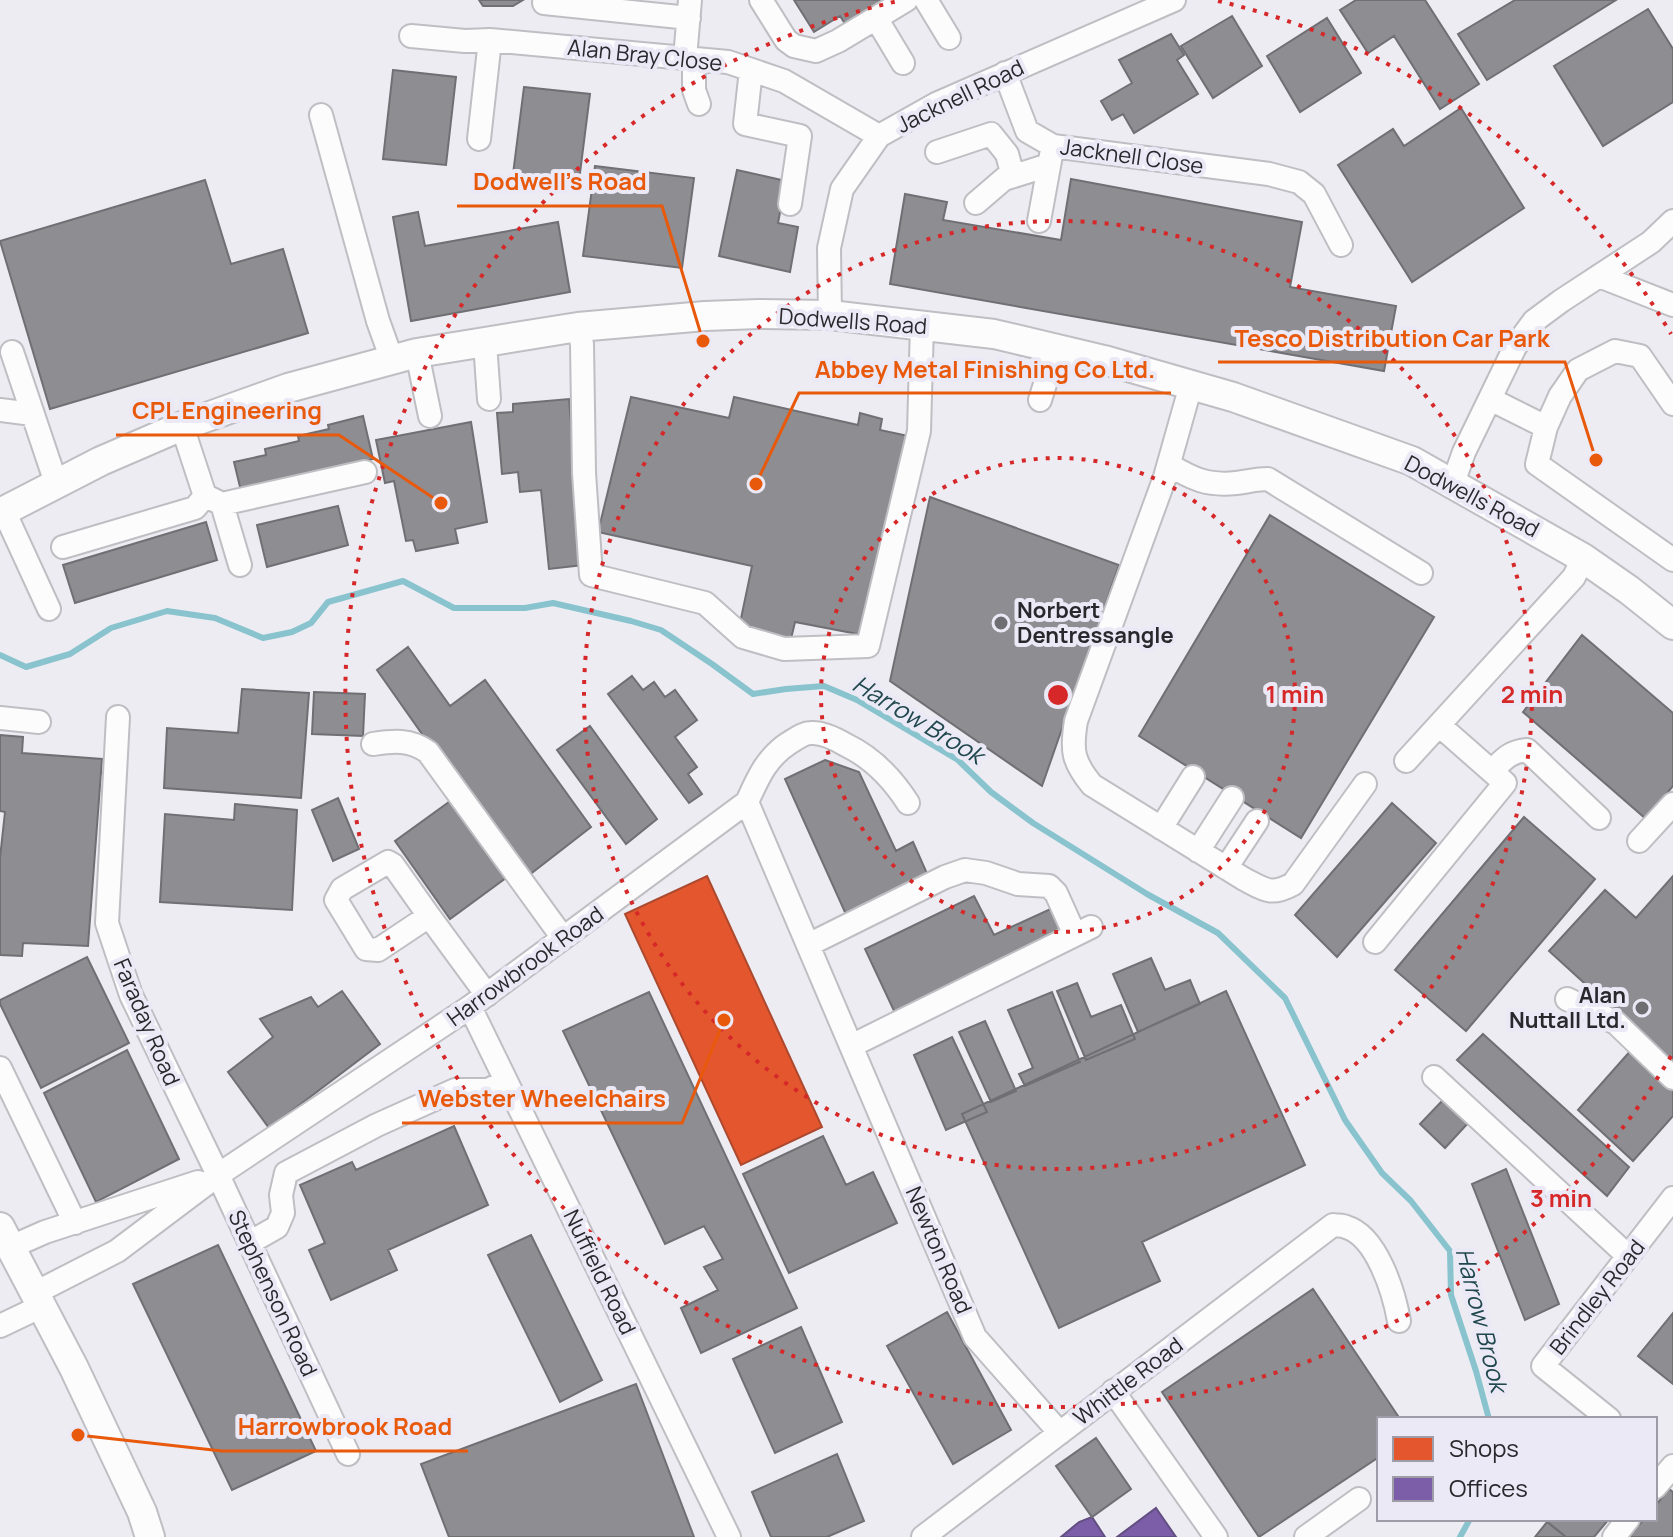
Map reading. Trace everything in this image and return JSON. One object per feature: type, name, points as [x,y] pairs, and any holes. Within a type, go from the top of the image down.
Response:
[{"type":"main road","name":"Dodwells Road","points":[[2,512],[101,461],[182,426],[288,388],[405,357],[578,327],[705,316],[830,315],[994,334],[1104,360],[1233,397],[1412,461],[1583,558],[1673,625]]},
{"type":"main road","points":[[5,1237],[74,1368],[142,1512],[150,1537]]},
{"type":"street","points":[[761,0],[786,40],[794,46],[816,51],[906,0]]},
{"type":"street","points":[[926,0],[949,38]]},
{"type":"street","name":"Jacknell Road","points":[[830,315],[829,248],[842,189],[879,136],[936,104],[1145,7],[1174,0]]},
{"type":"street","points":[[544,3],[690,9],[690,59],[699,104]]},
{"type":"street","points":[[876,18],[903,63]]},
{"type":"street","name":"Alan Bray Close","points":[[411,36],[490,40],[728,62],[784,81],[879,136]]},
{"type":"street","points":[[479,139],[490,40]]},
{"type":"street","points":[[751,70],[745,124],[800,136],[790,204]]},
{"type":"street","name":"Jacknell Close","points":[[1005,73],[1027,131],[1051,156],[1269,174],[1299,182],[1314,194],[1341,245]]},
{"type":"street","points":[[321,115],[378,321],[405,357],[430,416]]},
{"type":"street","points":[[937,152],[991,134],[1007,154],[1013,176]]},
{"type":"street","points":[[976,203],[1004,179],[1051,156]]},
{"type":"street","points":[[1039,221],[1051,156]]},
{"type":"street","points":[[1453,483],[1464,452],[1515,347],[1534,321],[1651,242],[1673,221]]},
{"type":"street","points":[[1599,276],[1673,305]]},
{"type":"street","points":[[578,327],[582,344],[584,473],[591,575],[705,603],[743,637],[784,649],[868,646],[919,431],[922,325]]},
{"type":"street","points":[[482,342],[489,399]]},
{"type":"street","points":[[1040,400],[1056,349]]},
{"type":"street","points":[[1673,404],[1640,356],[1615,351],[1578,370],[1560,396],[1546,427],[1537,464],[1673,560]]},
{"type":"street","points":[[12,352],[56,483]]},
{"type":"street","points":[[1191,385],[1169,465],[1076,721],[1073,751],[1079,769],[1092,785],[1269,892],[1281,891],[1293,884],[1365,784]]},
{"type":"street","points":[[0,395],[24,388]]},
{"type":"street","points":[[1490,399],[1546,427]]},
{"type":"street","points":[[0,410],[32,414]]},
{"type":"street","points":[[182,426],[240,565]]},
{"type":"street","points":[[1169,465],[1196,480],[1220,485],[1268,479],[1421,573]]},
{"type":"street","points":[[63,547],[214,500],[365,472]]},
{"type":"street","points":[[2,512],[49,609]]},
{"type":"street","points":[[1406,761],[1574,577],[1583,558]]},
{"type":"street","name":"Faraday Road","points":[[118,717],[107,923],[131,995],[218,1175]]},
{"type":"street","points":[[0,718],[39,722]]},
{"type":"street","points":[[1375,942],[1505,783],[1439,725]]},
{"type":"street","points":[[747,802],[761,770],[778,750],[813,732],[830,736],[877,764],[895,782],[908,803]]},
{"type":"street","points":[[373,744],[405,741],[428,752],[569,934]]},
{"type":"street","points":[[1492,771],[1515,751],[1527,750],[1599,818]]},
{"type":"street","points":[[1161,828],[1193,777]]},
{"type":"street","points":[[1198,851],[1232,798]]},
{"type":"street","name":"Harrowbrook Road","points":[[0,1326],[117,1251],[218,1175],[478,1001],[747,802]]},
{"type":"street","name":"Newton Road","points":[[747,802],[975,1337],[1060,1433]]},
{"type":"street","points":[[1639,841],[1673,804]]},
{"type":"street","points":[[1226,868],[1257,821]]},
{"type":"street","points":[[808,945],[965,870],[986,873],[1018,884],[1049,886],[1083,931],[851,1046]]},
{"type":"street","points":[[558,909],[569,934]]},
{"type":"street","name":"Nuffield Road","points":[[429,916],[478,1001],[506,1081],[729,1537]]},
{"type":"street","points":[[1567,999],[1616,1023],[1673,1078]]},
{"type":"street","points":[[0,1068],[75,1223]]},
{"type":"street","points":[[1434,1077],[1628,1256]]},
{"type":"street","points":[[249,1243],[277,1227],[283,1213],[281,1195],[286,1173],[377,1125],[455,1090],[488,1090],[506,1081]]},
{"type":"street","name":"Harrowbrook Road","points":[[5,1237],[45,1232],[218,1175]]},
{"type":"street","name":"Stephenson Road","points":[[218,1175],[348,1454]]},
{"type":"street","name":"Brindley Road","points":[[1607,1417],[1543,1366],[1673,1198]]},
{"type":"street","name":"Whittle Road","points":[[923,1537],[1333,1225],[1356,1232],[1369,1245],[1388,1279],[1399,1321]]},
{"type":"street","points":[[1113,1391],[1216,1537]]},
{"type":"street","points":[[1657,1484],[1668,1465]]},
{"type":"street","points":[[1306,1537],[1359,1499]]},
{"type":"street","points":[[1614,1537],[1626,1521]]},
{"type":"building: Shops","points":[[707,876],[822,1127],[741,1165],[625,914]]},
{"type":"building: Offices","points":[[1156,1508],[1176,1537],[1117,1537]]},
{"type":"building: Offices","points":[[1092,1517],[1105,1537],[1061,1537],[1079,1522]]},
{"type":"building: Industry","points":[[479,0],[523,0],[513,6],[483,6]]},
{"type":"building: Industry","points":[[794,0],[897,0],[849,30],[840,16],[814,32]]},
{"type":"building: Industry","points":[[1356,0],[1425,0],[1479,84],[1440,109],[1394,36],[1368,53],[1340,10]]},
{"type":"building: Industry","points":[[1515,0],[1616,0],[1487,80],[1458,34]]},
{"type":"building: Industry","points":[[1648,9],[1673,49],[1673,102],[1603,146],[1554,66]]},
{"type":"building: Industry","points":[[1232,16],[1262,66],[1213,98],[1181,46]]},
{"type":"building: Industry","points":[[1327,18],[1361,73],[1300,112],[1267,56]]},
{"type":"building: Industry","points":[[1171,34],[1184,55],[1177,60],[1198,94],[1134,133],[1123,114],[1112,120],[1101,101],[1132,83],[1119,60]]},
{"type":"building: Industry","points":[[393,70],[456,77],[446,165],[383,159]]},
{"type":"building: Industry","points":[[524,87],[590,94],[579,181],[513,174]]},
{"type":"building: Industry","points":[[1461,108],[1524,208],[1412,282],[1338,165],[1393,129],[1404,146]]},
{"type":"building: Industry","points":[[595,166],[694,178],[682,268],[583,256]]},
{"type":"building: Industry","points":[[737,170],[786,181],[778,223],[798,227],[790,272],[719,256]]},
{"type":"building: Industry","points":[[1071,179],[1302,222],[1290,287],[1396,306],[1384,371],[890,284],[905,194],[947,202],[943,220],[1061,240]]},
{"type":"building: Industry","points":[[205,180],[231,264],[283,249],[308,333],[50,409],[0,241]]},
{"type":"building: Industry","points":[[418,212],[425,246],[558,222],[570,292],[411,321],[393,217]]},
{"type":"building: Industry","points":[[631,397],[729,418],[734,397],[858,425],[860,413],[882,419],[880,430],[913,437],[868,636],[795,622],[791,639],[739,628],[752,566],[598,532]]},
{"type":"building: Industry","points":[[569,399],[583,565],[549,569],[541,490],[520,492],[518,472],[502,474],[497,413],[513,412],[513,404]]},
{"type":"building: Industry","points":[[363,416],[373,459],[241,491],[234,462],[266,455],[265,449],[299,441],[298,436],[329,429],[328,425]]},
{"type":"building: Industry","points":[[471,422],[487,522],[455,529],[458,543],[416,551],[413,540],[406,541],[394,481],[385,483],[376,440]]},
{"type":"building: Industry","name":"Norbert Dentressangle","points":[[930,497],[1119,565],[1042,786],[890,681]]},
{"type":"building: Industry","points":[[338,506],[348,545],[267,567],[257,525]]},
{"type":"building: Industry","points":[[1270,515],[1434,617],[1301,838],[1139,736]]},
{"type":"building: Industry","points":[[206,522],[217,560],[75,603],[63,565]]},
{"type":"building: Industry","points":[[1582,635],[1673,713],[1673,786],[1646,819],[1523,712]]},
{"type":"building: Industry","points":[[408,647],[450,706],[485,680],[591,827],[524,879],[377,670]]},
{"type":"building: Industry","points":[[632,676],[643,690],[654,682],[665,697],[675,690],[697,720],[675,737],[697,767],[688,774],[702,794],[689,803],[608,694]]},
{"type":"building: Industry","points":[[242,689],[309,693],[301,798],[164,788],[167,728],[238,733]]},
{"type":"building: Industry","points":[[314,692],[365,694],[363,736],[312,734]]},
{"type":"building: Industry","points":[[590,726],[657,819],[626,844],[557,750]]},
{"type":"building: Industry","points":[[0,735],[23,737],[22,753],[102,759],[88,946],[23,943],[22,956],[0,955],[0,858],[5,812],[0,811]]},
{"type":"building: Industry","points":[[825,760],[859,772],[896,851],[913,842],[929,878],[848,919],[785,779]]},
{"type":"building: Industry","points":[[456,797],[510,875],[450,919],[395,841]]},
{"type":"building: Industry","points":[[338,798],[359,849],[333,861],[312,810]]},
{"type":"building: Industry","points":[[1392,803],[1436,843],[1337,957],[1295,915]]},
{"type":"building: Industry","points":[[235,804],[297,810],[292,910],[160,902],[165,814],[234,820]]},
{"type":"building: Industry","points":[[1524,817],[1595,879],[1466,1031],[1395,970]]},
{"type":"building: Industry","name":"Alan Nuttall Ltd.","points":[[1673,876],[1673,1064],[1549,951],[1605,890],[1636,918]]},
{"type":"building: Industry","points":[[974,896],[994,935],[1057,906],[1064,922],[1060,936],[895,1013],[865,949]]},
{"type":"building: Industry","points":[[87,957],[129,1043],[41,1088],[0,1000]]},
{"type":"building: Industry","points":[[1151,958],[1165,990],[1190,980],[1200,1004],[1138,1032],[1113,974]]},
{"type":"building: Industry","points":[[1077,983],[1091,1017],[1121,1005],[1135,1039],[1086,1060],[1057,991]]},
{"type":"building: Industry","points":[[342,991],[380,1044],[269,1128],[228,1072],[273,1037],[260,1019],[311,997],[318,1007]]},
{"type":"building: Industry","points":[[1226,991],[1305,1165],[1142,1242],[1160,1281],[1059,1328],[962,1114]]},
{"type":"building: Industry","points":[[649,992],[797,1308],[701,1353],[681,1308],[718,1290],[704,1267],[723,1259],[704,1226],[665,1244],[563,1031]]},
{"type":"building: Industry","points":[[1052,992],[1080,1062],[1025,1086],[1019,1074],[1033,1068],[1008,1010]]},
{"type":"building: Industry","points":[[985,1021],[1016,1091],[991,1102],[959,1032]]},
{"type":"building: Industry","points":[[1483,1034],[1629,1167],[1607,1196],[1457,1060]]},
{"type":"building: Industry","points":[[952,1037],[987,1112],[946,1130],[914,1055]]},
{"type":"building: Industry","points":[[1633,1048],[1673,1086],[1673,1116],[1633,1161],[1578,1110]]},
{"type":"building: Industry","points":[[127,1050],[179,1159],[96,1202],[44,1093]]},
{"type":"building: Industry","points":[[1444,1099],[1469,1122],[1445,1148],[1420,1124]]},
{"type":"building: Industry","points":[[454,1126],[488,1205],[388,1250],[397,1270],[331,1300],[309,1250],[325,1243],[300,1185],[352,1162],[356,1170]]},
{"type":"building: Industry","points":[[823,1136],[846,1185],[873,1172],[897,1223],[789,1273],[743,1174]]},
{"type":"building: Industry","points":[[1506,1169],[1559,1304],[1525,1320],[1472,1184]]},
{"type":"building: Industry","points":[[531,1235],[602,1380],[560,1402],[488,1255]]},
{"type":"building: Industry","points":[[218,1245],[316,1451],[232,1490],[133,1284]]},
{"type":"building: Industry","points":[[1313,1289],[1399,1417],[1377,1417],[1377,1458],[1259,1537],[1162,1392]]},
{"type":"building: Industry","points":[[947,1312],[1011,1430],[953,1464],[887,1346]]},
{"type":"building: Industry","points":[[1673,1313],[1673,1384],[1638,1356]]},
{"type":"building: Industry","points":[[801,1327],[842,1422],[775,1453],[733,1359]]},
{"type":"building: Industry","points":[[636,1384],[694,1537],[449,1537],[421,1464]]},
{"type":"building: Industry","points":[[1096,1438],[1131,1489],[1092,1517],[1056,1466]]},
{"type":"building: Industry","points":[[837,1454],[864,1521],[827,1537],[771,1537],[752,1492]]},
{"type":"building: Industry","points":[[1669,1489],[1673,1492],[1673,1537],[1629,1537],[1642,1521],[1657,1521],[1657,1504]]},
{"type":"building: Industry","points":[[1546,1521],[1607,1521],[1594,1537],[1566,1537]]},
{"type":"building: Industry","points":[[1547,1522],[1566,1537],[1535,1537]]},
{"type":"waterway","name":"Harrow Brook","points":[[0,655],[26,667],[70,654],[111,628],[167,611],[215,618],[263,638],[292,632],[311,623],[328,602],[403,581],[454,608],[525,608],[553,603],[661,630],[753,694],[824,686],[857,700],[958,760],[991,792],[1033,823],[1147,894],[1218,933],[1285,998],[1345,1120],[1382,1173],[1411,1201],[1450,1251],[1451,1295],[1488,1417]]},
{"type":"waterway","name":"Harrow Brook","points":[[1460,1537],[1469,1521]]},
{"type":"place","name":"Dodwell's Road","points":[[703,341]]},
{"type":"place","name":"Tesco Distribution Car Park","points":[[1596,460]]},
{"type":"place","name":"Abbey Metal Finishing Co Ltd.","points":[[756,484]]},
{"type":"place","name":"CPL Engineering","points":[[441,503]]},
{"type":"place","name":"Norbert Dentressangle","points":[[1001,623]]},
{"type":"place","name":"Alan Nuttall Ltd.","points":[[1642,1008]]},
{"type":"place","name":"Webster Wheelchairs","points":[[724,1020]]},
{"type":"place","name":"Harrowbrook Road","points":[[78,1435]]}]
